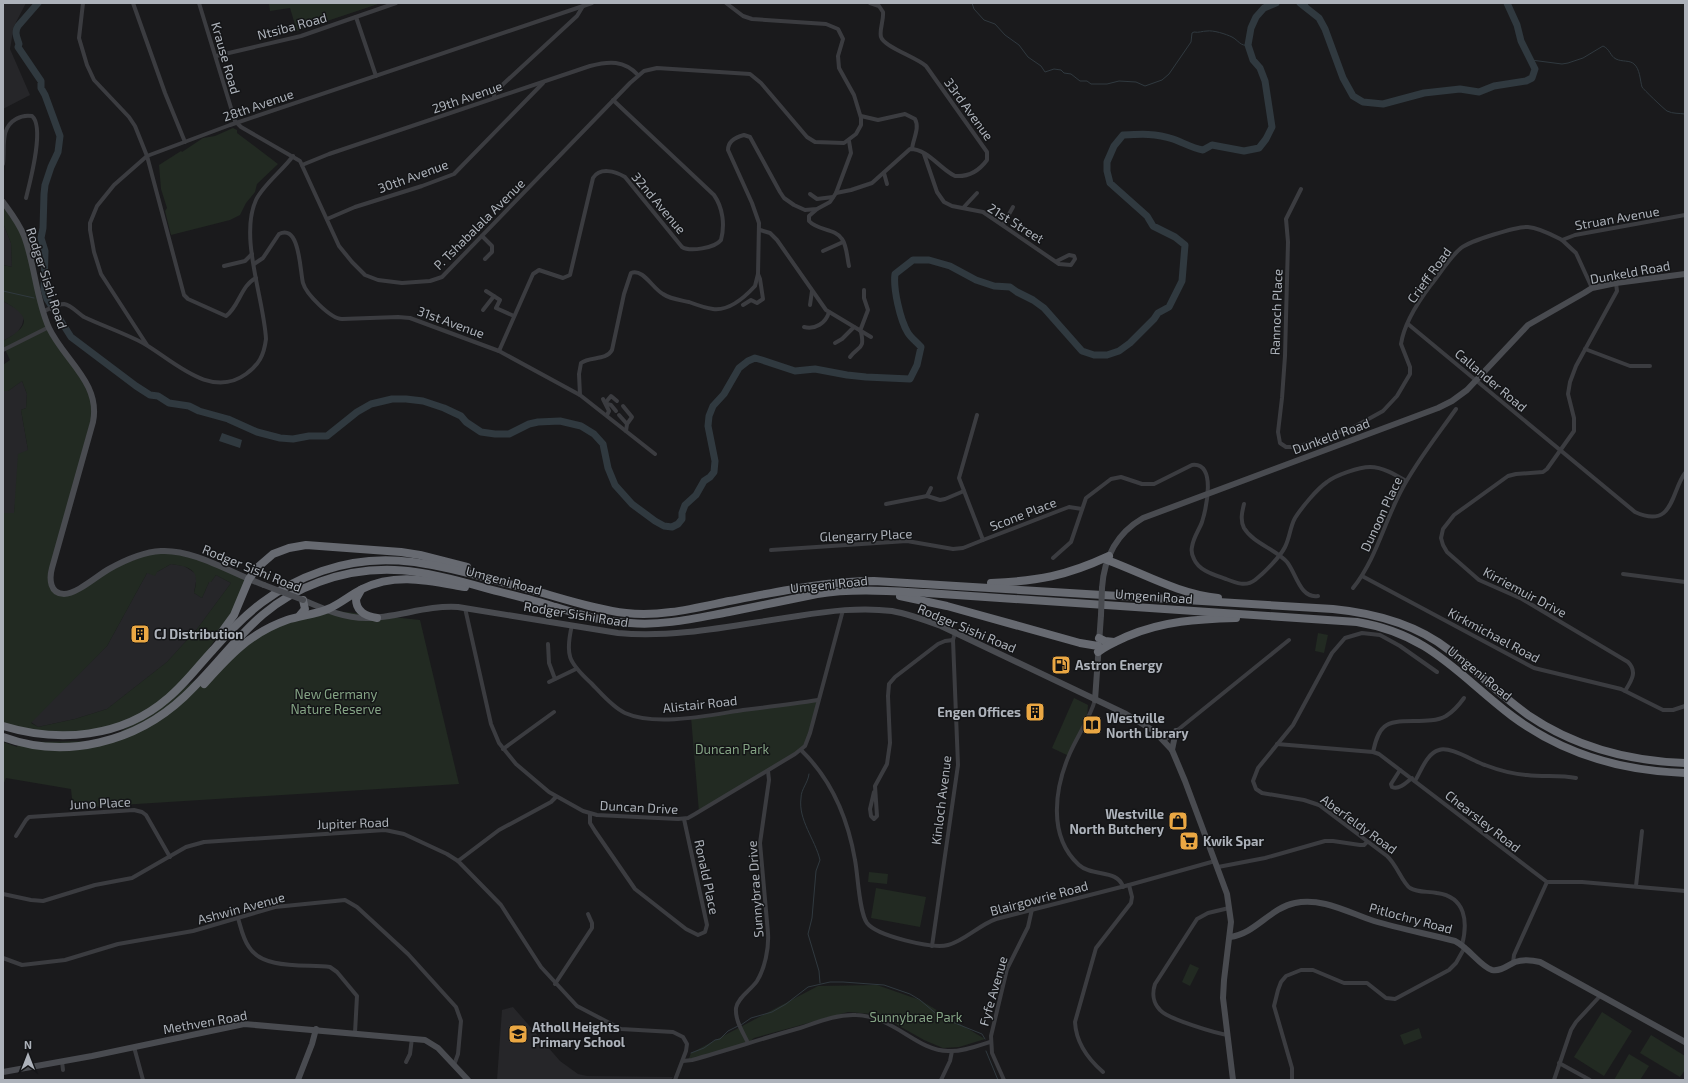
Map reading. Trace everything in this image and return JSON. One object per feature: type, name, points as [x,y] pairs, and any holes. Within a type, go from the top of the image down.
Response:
[{"type":"highway","points":[[166,700],[187,677],[234,615],[249,580],[262,562],[273,554],[289,548],[306,545],[420,555],[468,567],[520,586]]},
{"type":"highway","name":"Umgeni Road","points":[[3,726],[47,736],[72,736],[89,734],[124,724],[152,710],[166,700],[179,688],[237,623],[253,608],[286,586],[330,568],[365,561],[407,560],[437,565],[520,586],[600,609],[642,614],[678,611],[833,582],[874,581],[1348,611],[1377,616],[1402,624],[1423,634],[1448,649],[1497,691],[1528,715],[1575,741],[1621,756],[1652,761],[1685,763]]},
{"type":"highway","points":[[922,583],[1014,582],[1045,579],[1107,560],[1157,581],[1214,597],[1318,609]]},
{"type":"highway","name":"Umgeni Road","points":[[3,737],[32,745],[55,747],[78,746],[107,742],[139,728],[184,698],[260,616],[293,594],[327,579],[349,573],[372,570],[415,571],[435,574],[607,621],[652,624],[677,622],[820,594],[875,591],[1357,622],[1396,632],[1433,651],[1512,716],[1556,742],[1585,755],[1626,767],[1685,773]]},
{"type":"highway","points":[[107,742],[141,731],[165,718],[185,702],[234,651],[249,638],[275,624],[300,615],[327,610],[362,589],[388,580],[420,579],[550,605]]},
{"type":"highway","points":[[362,589],[356,599],[358,607],[366,615],[377,618]]},
{"type":"highway","points":[[875,591],[948,606],[1072,641],[1099,645],[1114,642],[1144,630],[1170,623],[1191,620],[1285,617]]},
{"type":"highway","points":[[300,615],[305,609],[304,600]]},
{"type":"highway","points":[[1099,645],[1105,641],[1114,642]]},
{"type":"street","points":[[84,3],[79,38],[90,75],[132,121],[147,156],[186,298],[226,316],[232,310],[246,286],[256,278]]},
{"type":"street","points":[[133,3],[165,93],[185,142]]},
{"type":"street","name":"Krause Road","points":[[199,3],[232,114],[237,124]]},
{"type":"street","name":"Ntsiba Road","points":[[216,56],[301,36],[396,3]]},
{"type":"street","name":"28th Avenue","points":[[147,345],[101,274],[94,252],[90,230],[90,223],[97,206],[114,185],[147,156],[592,3]]},
{"type":"street","points":[[726,3],[743,16],[752,19],[826,24],[838,29],[843,39],[838,56],[839,68],[854,95],[861,116],[859,130],[849,141],[851,153],[836,193],[826,204],[809,216],[809,221],[818,228],[838,235],[844,242],[849,266]]},
{"type":"street","name":"33rd Avenue","points":[[870,3],[879,6],[883,12],[882,39],[887,44],[918,60],[926,66],[988,155],[988,160],[978,170],[957,176],[953,175],[924,153],[912,149]]},
{"type":"street","points":[[494,98],[494,94],[499,88],[577,16],[583,6]]},
{"type":"street","points":[[356,17],[376,76]]},
{"type":"street","name":"29th Avenue","points":[[302,165],[316,158],[602,63],[626,65],[638,74]]},
{"type":"street","name":"P. Tshabalala Avenue","points":[[293,156],[302,165],[342,251],[362,272],[373,279],[391,282],[422,282],[439,279],[638,74],[648,69],[657,68],[750,74],[761,83],[807,137],[815,142],[824,143],[849,141]]},
{"type":"street","name":"30th Avenue","points":[[326,219],[355,207],[422,186],[454,174],[545,81]]},
{"type":"street","name":"32nd Avenue","points":[[499,351],[535,272],[542,271],[563,278],[570,275],[593,178],[596,174],[611,171],[625,177],[682,247],[687,250],[717,245],[721,240],[722,216],[718,202],[714,195],[613,100]]},
{"type":"street","points":[[836,193],[868,185],[884,173],[908,150],[912,149],[917,127],[914,119],[905,114],[878,120],[861,116]]},
{"type":"street","points":[[3,164],[4,131],[6,125],[18,118],[32,116],[36,123],[36,154],[26,198]]},
{"type":"street","points":[[46,310],[60,305],[68,305],[84,317],[122,332],[147,345],[178,366],[203,379],[229,383],[242,378],[259,364],[265,346],[266,335],[252,254],[251,225],[256,200],[293,156],[237,124]]},
{"type":"street","points":[[580,395],[579,374],[581,364],[586,360],[607,355],[612,350],[624,294],[631,273],[640,273],[653,287],[667,296],[716,310],[729,306],[752,289],[756,284],[758,274],[760,230],[756,213],[728,150],[730,142],[741,136],[747,135],[750,137],[784,198],[805,210],[817,209]]},
{"type":"street","name":"21st Street","points":[[924,153],[941,200],[952,206],[980,211],[1057,261]]},
{"type":"street","points":[[884,173],[886,184]]},
{"type":"street","name":"Rannoch Place","points":[[1278,439],[1285,356],[1288,242],[1286,219],[1301,189]]},
{"type":"street","points":[[963,208],[977,193]]},
{"type":"street","points":[[810,194],[817,198],[833,197]]},
{"type":"street","name":"Rodger Sishi Road","points":[[3,202],[16,220],[24,237],[46,310],[49,327],[86,383],[93,398],[94,412],[52,568],[50,580],[54,589],[61,593],[71,592],[126,560],[140,555],[162,551],[175,552],[198,558],[249,580],[327,610],[348,616],[377,618],[433,607],[465,608],[618,633],[649,635],[708,629],[843,610],[892,611],[922,619],[955,633],[1136,720],[1154,731],[1172,750],[1217,864],[1227,894],[1230,937],[1223,994],[1233,1080]]},
{"type":"street","points":[[1003,225],[1013,207]]},
{"type":"street","name":"Struan Avenue","points":[[1562,240],[1575,235],[1685,215]]},
{"type":"street","name":"Crieff Road","points":[[1278,439],[1280,443],[1286,447],[1298,446],[1354,427],[1383,411],[1397,396],[1410,374],[1410,367],[1401,344],[1408,324],[1424,295],[1456,252],[1466,245],[1524,227],[1534,228],[1562,240]]},
{"type":"street","points":[[760,230],[770,233],[777,240],[829,312],[870,337]]},
{"type":"street","name":"31st Avenue","points":[[254,264],[263,258],[278,236],[282,233],[288,234],[296,242],[305,288],[334,318],[410,318],[499,351],[580,395],[655,454]]},
{"type":"street","points":[[482,236],[492,246],[492,252],[485,259]]},
{"type":"street","name":"Struan Avenue","points":[[1562,240],[1571,247],[1577,255],[1592,288]]},
{"type":"street","points":[[823,251],[844,242]]},
{"type":"street","points":[[224,266],[245,262],[252,254]]},
{"type":"street","points":[[743,305],[751,300],[758,303],[763,299],[758,274]]},
{"type":"street","name":"Dunkeld Road","points":[[1094,700],[1102,588],[1107,560],[1122,535],[1138,522],[1159,512],[1438,408],[1456,398],[1475,381],[1510,342],[1528,325],[1592,288],[1616,283],[1685,274]]},
{"type":"street","name":"Kirriemuir Drive","points":[[1616,283],[1617,290],[1576,366],[1568,389],[1568,397],[1574,418],[1574,431],[1561,451],[1545,471],[1508,476],[1454,515],[1443,529],[1442,542],[1447,552],[1479,580],[1522,599],[1625,660],[1631,666],[1634,674],[1625,691]]},
{"type":"street","points":[[810,305],[812,290]]},
{"type":"street","points":[[850,356],[862,346],[863,343],[860,331],[868,310],[864,298],[864,290]]},
{"type":"street","points":[[486,291],[500,300],[496,308],[514,316]]},
{"type":"street","points":[[483,310],[494,296]]},
{"type":"street","points":[[804,327],[808,328],[822,324],[827,320],[829,312]]},
{"type":"street","name":"Callander Road","points":[[1408,324],[1631,509],[1645,516],[1658,515],[1670,507],[1685,473]]},
{"type":"street","points":[[3,350],[49,327]]},
{"type":"street","points":[[834,343],[842,339],[854,328]]},
{"type":"street","points":[[1585,349],[1630,366],[1650,366]]},
{"type":"street","points":[[605,402],[611,396],[617,401]]},
{"type":"street","points":[[605,402],[609,411],[607,415]]},
{"type":"street","points":[[605,402],[611,405],[616,411]]},
{"type":"street","points":[[623,406],[632,417],[627,424],[626,431]]},
{"type":"street","name":"Dunoon Place","points":[[1353,588],[1362,576],[1406,481],[1456,409]]},
{"type":"street","points":[[619,415],[627,424]]},
{"type":"street","name":"Scone Place","points":[[977,415],[959,476],[983,540],[1069,507],[1082,509]]},
{"type":"street","points":[[1053,558],[1072,542],[1084,501],[1089,495],[1114,478],[1121,477],[1142,484],[1154,484],[1194,464],[1200,466],[1206,473],[1208,482],[1202,520],[1192,547],[1192,556],[1198,566],[1207,571],[1236,583],[1245,584],[1255,580],[1279,556],[1286,546],[1291,526],[1296,517],[1324,484],[1330,480],[1368,467],[1389,472],[1406,481]]},
{"type":"street","points":[[927,496],[931,488]]},
{"type":"street","points":[[886,504],[927,496],[942,500],[964,491]]},
{"type":"street","points":[[1244,504],[1242,520],[1245,529],[1290,565],[1306,593],[1312,597],[1318,596]]},
{"type":"street","name":"Glengarry Place","points":[[771,550],[907,541],[959,549],[983,540]]},
{"type":"street","points":[[1623,574],[1685,582]]},
{"type":"street","name":"Kirkmichael Road","points":[[1362,576],[1534,668],[1625,691],[1663,710],[1673,710],[1685,706]]},
{"type":"street","name":"Duncan Drive","points":[[465,608],[495,736],[503,749],[516,764],[556,797],[576,809],[590,814],[684,819],[699,812],[801,750]]},
{"type":"street","points":[[801,750],[808,739],[843,610]]},
{"type":"street","name":"Alistair Road","points":[[572,625],[568,651],[571,661],[576,669],[617,708],[629,714],[640,717],[681,718],[818,700]]},
{"type":"street","name":"Kinloch Avenue","points":[[932,946],[958,765],[953,640],[955,633]]},
{"type":"street","name":"Aberfeldy Road","points":[[1292,1080],[1292,1068],[1274,1006],[1281,982],[1286,976],[1301,970],[1313,970],[1344,982],[1369,984],[1388,999],[1395,999],[1449,970],[1456,963],[1464,946],[1466,923],[1464,914],[1458,904],[1451,898],[1443,894],[1418,891],[1409,887],[1405,883],[1395,863],[1319,804],[1304,800],[1267,795],[1256,788],[1253,781],[1254,775],[1296,720],[1332,653],[1345,638],[1362,633],[1380,635],[1400,646],[1437,672]]},
{"type":"street","points":[[874,792],[877,815],[874,819],[870,814],[874,792],[876,781],[885,768],[890,752],[891,728],[888,693],[891,681],[938,644],[953,640]]},
{"type":"street","points":[[1164,741],[1289,640]]},
{"type":"street","points":[[548,644],[549,664],[555,679]]},
{"type":"street","points":[[549,682],[576,669]]},
{"type":"street","points":[[1373,752],[1380,732],[1385,726],[1395,722],[1418,722],[1441,718],[1452,712],[1464,698]]},
{"type":"street","points":[[1094,700],[1070,752],[1061,776],[1058,793],[1058,823],[1066,848],[1078,865],[1088,871],[1117,877],[1121,880],[1123,886]]},
{"type":"street","points":[[503,749],[554,712]]},
{"type":"street","points":[[1172,750],[1176,731]]},
{"type":"street","name":"Chearsley Road","points":[[1277,744],[1373,752],[1383,757],[1547,882]]},
{"type":"street","points":[[1400,770],[1391,784],[1392,787],[1400,787],[1414,780],[1430,755],[1441,749],[1450,750],[1483,764],[1510,772],[1527,775],[1576,778]]},
{"type":"street","name":"Blairgowrie Road","points":[[801,750],[819,769],[826,780],[846,825],[853,851],[862,908],[868,924],[879,932],[917,944],[932,946],[950,944],[991,920],[1123,886],[1217,864],[1265,858],[1324,841],[1333,841],[1360,846],[1367,842]]},
{"type":"street","name":"Sunnybrae Drive","points":[[748,1043],[737,1019],[736,1007],[758,979],[768,947],[760,843],[769,780],[768,771]]},
{"type":"street","points":[[458,861],[498,830],[551,802],[556,797]]},
{"type":"street","name":"Juno Place","points":[[16,836],[29,817],[134,810],[142,812],[146,815],[170,857]]},
{"type":"street","name":"Ronald Place","points":[[590,814],[590,823],[594,831],[635,889],[686,930],[698,935],[705,932],[707,925],[684,819]]},
{"type":"street","name":"Jupiter Road","points":[[3,894],[43,901],[95,885],[132,878],[186,847],[204,842],[385,830],[404,834],[447,854],[458,861],[505,910],[535,959],[577,1006],[617,1027],[630,1030],[673,1032],[681,1035],[685,1039],[687,1047],[675,1080]]},
{"type":"street","points":[[1636,886],[1642,831]]},
{"type":"street","points":[[1513,963],[1514,955],[1547,882],[1582,882],[1685,891]]},
{"type":"street","points":[[1103,1072],[1097,1067],[1080,1045],[1075,1028],[1075,1022],[1096,948],[1130,903],[1132,897],[1129,885]]},
{"type":"street","name":"Ashwin Avenue","points":[[3,958],[22,965],[65,960],[118,944],[193,931],[283,905],[340,900],[351,902],[408,954],[456,1007],[461,1021],[458,1054],[454,1065]]},
{"type":"street","name":"Pitlochry Road","points":[[1230,937],[1244,933],[1276,911],[1289,905],[1312,902],[1329,905],[1374,921],[1451,940],[1464,946],[1484,965],[1492,970],[1499,970],[1513,963],[1527,960],[1540,962],[1685,1042]]},
{"type":"street","points":[[1228,1035],[1215,1032],[1162,1012],[1157,1006],[1153,994],[1156,984],[1193,924],[1203,916],[1229,908]]},
{"type":"street","name":"Fyfe Avenue","points":[[1004,1080],[995,1064],[990,1042],[1007,969],[1028,927],[1032,909]]},
{"type":"street","points":[[556,984],[592,928],[592,923],[588,914]]},
{"type":"street","points":[[238,918],[248,946],[261,959],[272,963],[326,967],[335,970],[357,996],[355,1033]]},
{"type":"street","points":[[1554,1080],[1567,1039],[1574,1026],[1601,995]]},
{"type":"street","points":[[683,1061],[692,1060],[831,1019],[855,1015],[882,1020],[931,1047],[945,1051],[952,1051],[990,1042]]},
{"type":"street","name":"Methven Road","points":[[3,1072],[244,1024],[425,1040],[432,1043],[468,1080]]},
{"type":"street","points":[[302,1028],[310,1035],[312,1044]]},
{"type":"street","points":[[298,1080],[316,1030]]},
{"type":"street","points":[[406,1062],[410,1054],[412,1038]]},
{"type":"street","points":[[134,1047],[143,1080]]},
{"type":"street","points":[[941,1080],[950,1061],[952,1051]]},
{"type":"street","points":[[62,1061],[63,1070]]},
{"type":"street","points":[[1559,1063],[1590,1080]]},
{"type":"street","name":"Rodger Sishi Road","points":[[1229,1080],[1231,1067]]},
{"type":"shaded area","points":[[3,3],[26,3],[14,26],[10,49],[30,95],[3,109]]},
{"type":"shaded area","points":[[3,223],[11,243],[12,267],[3,265]]},
{"type":"shaded area","points":[[3,301],[17,309],[23,314],[24,318],[17,333],[3,341]]},
{"type":"shaded area","points":[[22,381],[27,394],[26,408],[21,410],[28,450],[16,496],[14,513],[3,513],[3,391],[8,391]]},
{"type":"shaded area","points":[[222,433],[242,440],[240,448],[219,441]]},
{"type":"shaded area","points":[[171,564],[184,566],[195,573],[197,576],[194,593],[202,598],[209,582],[211,582],[216,575],[231,583],[197,629],[167,662],[107,709],[75,719],[38,727],[31,722],[107,646],[147,573],[157,572]]},
{"type":"shaded area","name":"Atholl Heights Primary School","points":[[513,1007],[560,1061],[578,1074],[587,1076],[673,1077],[671,1080],[497,1080],[502,1010]]},
{"type":"green space","points":[[269,3],[381,3],[297,31],[290,8],[270,11]]},
{"type":"green space","points":[[233,128],[237,130],[237,133],[278,164],[257,184],[255,192],[246,203],[240,215],[230,220],[171,235],[165,211],[167,208],[161,189],[159,165],[203,138],[215,136]]},
{"type":"green space","points":[[3,202],[21,229],[48,327],[80,373],[94,408],[51,569],[54,590],[67,594],[111,568],[157,552],[186,555],[248,579],[225,626],[204,655],[165,700],[124,724],[72,736],[3,725],[3,513],[14,513],[18,454],[28,450],[21,410],[26,408],[27,394],[22,381],[8,391],[3,391],[3,365],[10,360],[3,345],[3,341],[19,330],[24,321],[23,316],[18,311],[3,301],[3,265],[12,267],[11,243],[3,223]],"holes":[[[171,564],[185,567],[193,571],[196,580],[194,593],[202,598],[209,582],[211,582],[216,575],[231,583],[197,629],[167,662],[107,709],[75,719],[38,727],[31,723],[107,646],[147,573],[155,576],[157,572]]]},
{"type":"green space","name":"New Germany Nature Reserve","points":[[327,610],[420,620],[459,784],[73,808],[71,789],[6,778],[3,785],[3,742],[17,747],[19,742],[107,741],[227,658],[261,631]]},
{"type":"green space","points":[[1318,633],[1328,635],[1324,653],[1315,651]]},
{"type":"green space","points":[[1074,698],[1088,705],[1087,718],[1069,756],[1052,748]]},
{"type":"green space","name":"Duncan Park","points":[[818,700],[808,739],[801,750],[699,812],[691,717]]},
{"type":"green space","points":[[869,872],[888,874],[887,884],[868,882]]},
{"type":"green space","points":[[876,888],[926,897],[920,927],[871,918]]},
{"type":"green space","points":[[1190,964],[1199,968],[1190,986],[1182,982]]},
{"type":"green space","name":"Sunnybrae Park","points":[[877,985],[920,1000],[985,1039],[959,1047],[943,1048],[924,1040],[887,1019],[872,1014],[848,1012],[754,1038],[748,1043],[688,1061],[691,1053],[818,986]]},
{"type":"green space","points":[[1602,1012],[1632,1031],[1604,1076],[1574,1057]]},
{"type":"green space","points":[[1419,1028],[1422,1038],[1404,1045],[1400,1035]]},
{"type":"green space","points":[[1651,1035],[1685,1056],[1685,1070],[1680,1077],[1640,1053]]},
{"type":"green space","points":[[1629,1054],[1649,1066],[1640,1080],[1614,1080]]},
{"type":"waterway","points":[[38,3],[18,26],[16,35],[19,44],[18,47],[41,81],[41,88],[60,136],[58,152],[45,185],[43,228],[41,238],[45,251],[44,289],[47,299],[71,337],[150,395],[158,396],[169,403],[189,406],[199,411],[228,419],[257,432],[280,438],[293,439],[309,436],[327,436],[357,412],[371,404],[392,399],[423,401],[444,408],[461,416],[466,422],[481,432],[509,434],[529,424],[538,422],[560,421],[581,426],[594,434],[603,444],[608,468],[615,485],[632,504],[655,521],[664,526],[672,527],[678,524],[682,519],[682,513],[685,505],[696,495],[704,481],[714,472],[715,461],[708,426],[709,416],[713,406],[724,394],[739,368],[748,361],[755,358],[795,371],[815,369],[847,375],[910,379],[917,365],[921,347],[909,335],[902,320],[895,287],[895,274],[913,260],[929,260],[950,266],[976,280],[994,286],[1010,287],[1044,308],[1082,351],[1094,355],[1107,355],[1119,351],[1130,343],[1158,313],[1169,307],[1182,281],[1185,245],[1175,237],[1153,226],[1147,216],[1110,183],[1107,171],[1107,162],[1114,146],[1123,135],[1142,134],[1160,136],[1203,150],[1212,145],[1244,151],[1259,148],[1266,139],[1272,127],[1265,81],[1260,68],[1253,60],[1248,45],[1251,28],[1256,17],[1264,8],[1276,3]]},
{"type":"waterway","points":[[972,3],[974,9],[984,20],[995,24],[1005,35],[1019,45],[1028,57],[1041,66],[1045,72],[1054,69],[1061,70],[1064,73],[1071,74],[1080,81],[1087,81],[1091,84],[1107,84],[1119,81],[1136,82],[1145,86],[1162,80],[1169,74],[1191,42],[1192,33],[1194,32],[1220,32],[1232,37],[1243,45],[1248,45]]},
{"type":"waterway","points":[[1300,3],[1319,18],[1325,29],[1343,78],[1353,96],[1363,102],[1383,104],[1424,93],[1460,89],[1479,92],[1494,86],[1526,81],[1532,78],[1535,69],[1521,41],[1517,25],[1507,3]]},
{"type":"waterway","points":[[1307,3],[1309,9]]},
{"type":"waterway","points":[[1531,60],[1562,64],[1568,63],[1583,58],[1603,46],[1616,59],[1630,62],[1636,66],[1639,72],[1642,87],[1667,111],[1685,114]]},
{"type":"waterway","points":[[3,291],[34,298]]},
{"type":"waterway","points":[[43,297],[47,299]]},
{"type":"waterway","points":[[809,774],[801,795],[801,806],[804,822],[818,852],[820,860],[816,871],[812,918],[808,934],[819,971],[820,983]]},
{"type":"waterway","points":[[741,1025],[751,1018],[772,1012],[786,1004],[808,987],[830,982],[843,982],[884,985],[910,994],[920,1000],[940,1017],[982,1034],[985,1039]]},
{"type":"waterway","points":[[691,1053],[704,1048],[715,1040],[720,1039],[728,1031],[738,1026]]},
{"type":"waterway","points":[[986,1051],[998,1080]]},
{"type":"place","name":"CJ Distribution","points":[[140,634]]},
{"type":"place","name":"Astron Energy","points":[[1061,665]]},
{"type":"place","name":"Engen Offices","points":[[1035,712]]},
{"type":"place","name":"Westville North Library","points":[[1092,725]]},
{"type":"place","name":"Westville North Butchery","points":[[1178,821]]},
{"type":"place","name":"Kwik Spar","points":[[1189,841]]},
{"type":"place","name":"Atholl Heights Primary School","points":[[518,1034]]}]
